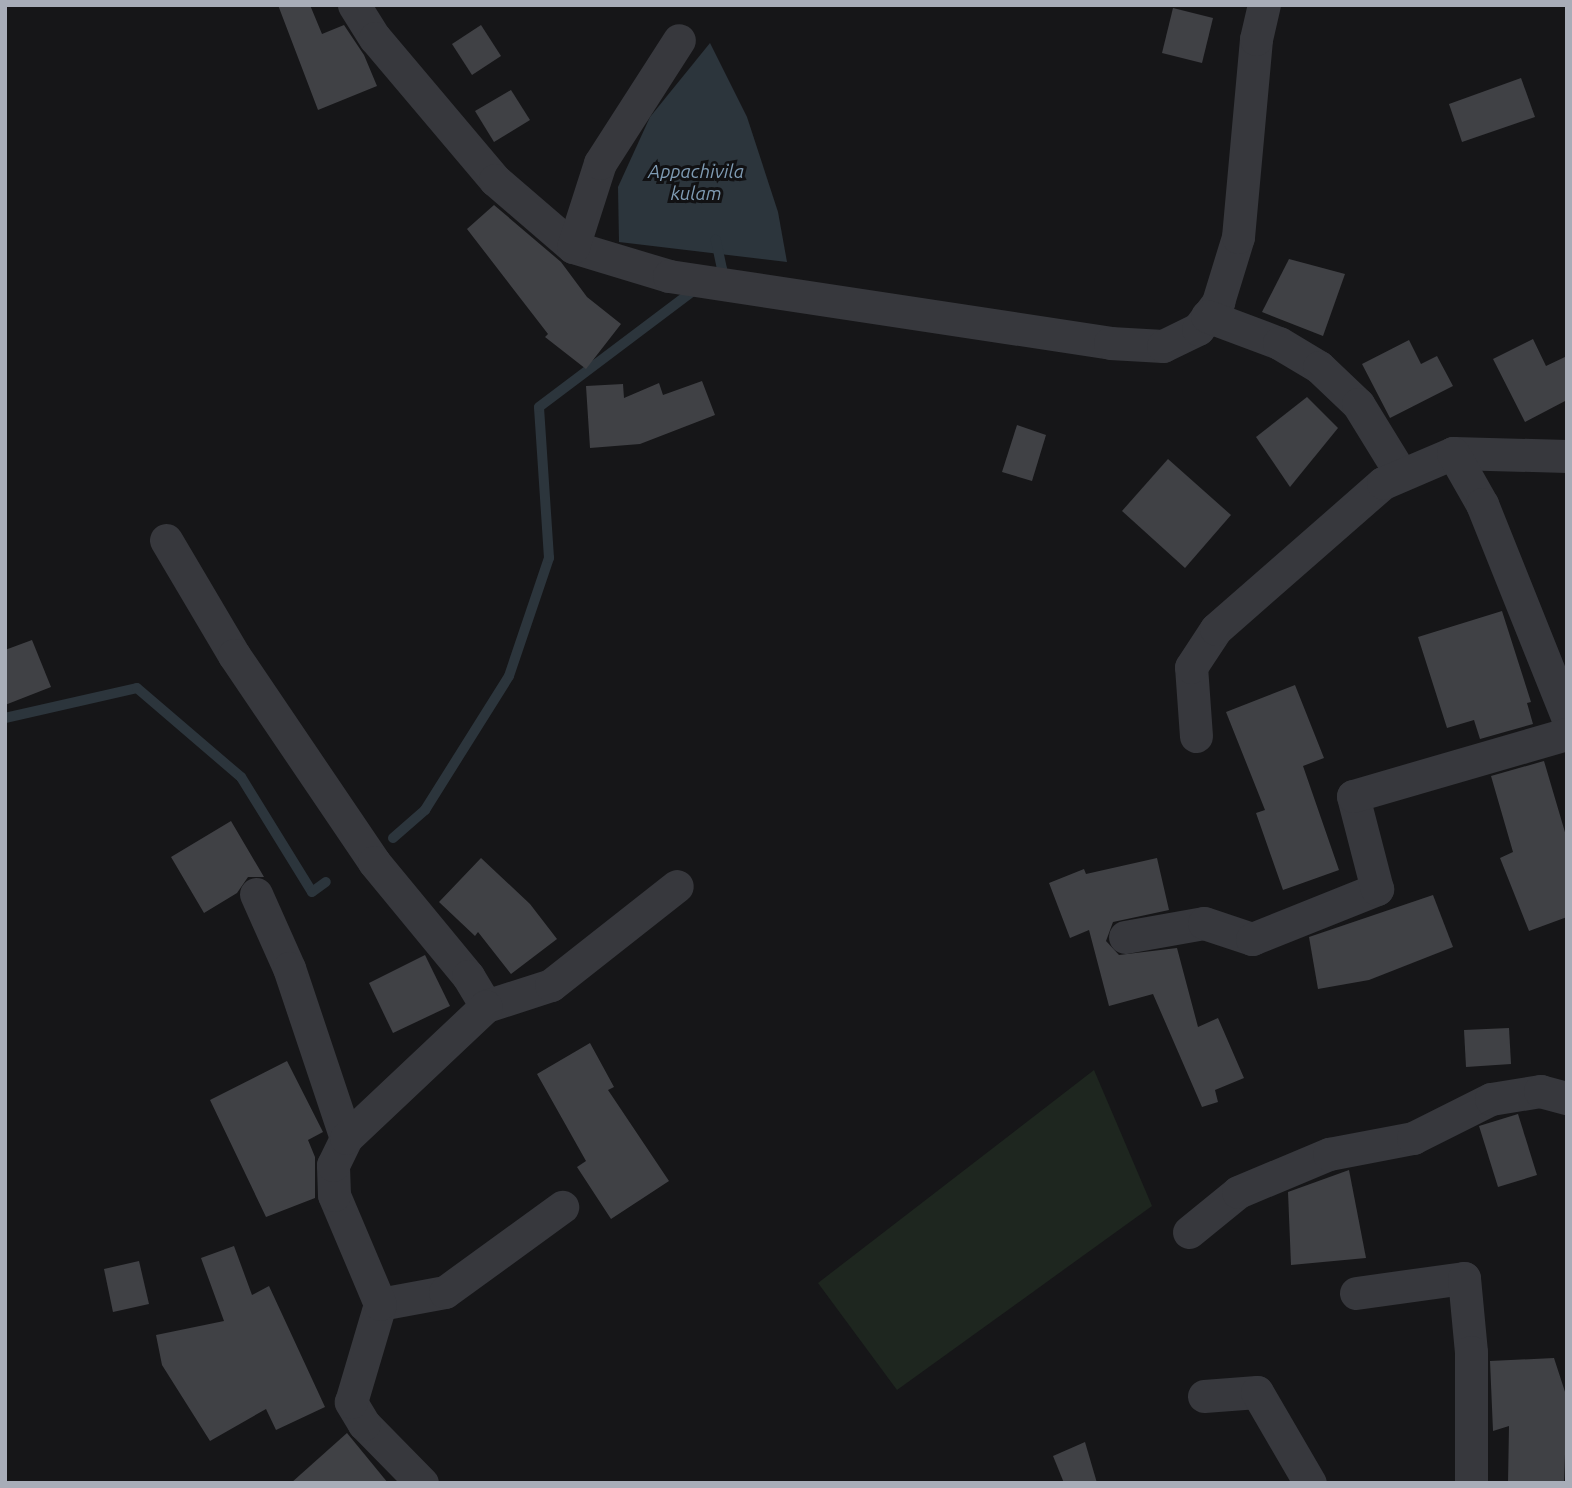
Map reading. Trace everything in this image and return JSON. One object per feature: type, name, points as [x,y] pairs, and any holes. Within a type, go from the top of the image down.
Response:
[{"type":"street","points":[[354,5],[375,38],[495,180],[573,247],[669,276],[1110,343],[1163,346],[1198,329],[1218,302],[1238,237],[1256,39],[1264,5]]},
{"type":"street","points":[[573,247],[600,163],[679,40]]},
{"type":"street","points":[[1207,316],[1279,343],[1319,367],[1358,404],[1401,474]]},
{"type":"street","points":[[1453,453],[1482,504],[1567,717]]},
{"type":"street","points":[[1196,736],[1191,667],[1216,629],[1383,483],[1453,453],[1567,456]]},
{"type":"street","points":[[166,540],[234,655],[374,862],[468,976],[486,1006]]},
{"type":"street","points":[[1125,937],[1204,923],[1252,939],[1377,889],[1353,796],[1567,734]]},
{"type":"street","points":[[422,1483],[364,1424],[351,1402],[380,1304],[334,1195],[333,1165],[346,1138],[486,1006],[551,985],[677,886]]},
{"type":"street","points":[[256,894],[289,968],[346,1138]]},
{"type":"street","points":[[1189,1232],[1238,1192],[1329,1154],[1413,1138],[1491,1099],[1540,1091],[1567,1098]]},
{"type":"street","points":[[380,1304],[445,1292],[562,1207]]},
{"type":"street","points":[[1356,1293],[1464,1278],[1471,1352],[1471,1483]]},
{"type":"street","points":[[1204,1396],[1257,1392],[1310,1483]]},
{"type":"shaded area","points":[[1094,1070],[1152,1206],[897,1390],[818,1283]]},
{"type":"water","name":"Appachivila kulam","points":[[710,43],[747,117],[778,212],[787,262],[619,242],[618,187],[650,117]]},
{"type":"building","points":[[278,5],[310,5],[322,34],[344,25],[364,55],[377,86],[318,110]]},
{"type":"building","points":[[1173,8],[1213,18],[1202,63],[1162,53]]},
{"type":"building","points":[[481,25],[501,56],[472,75],[452,44]]},
{"type":"building","points":[[1521,78],[1535,117],[1462,142],[1449,104]]},
{"type":"building","points":[[511,90],[530,120],[494,142],[475,111]]},
{"type":"building","points":[[494,205],[561,262],[587,297],[621,324],[586,369],[545,337],[548,334],[467,229]]},
{"type":"building","points":[[1289,259],[1345,274],[1323,336],[1262,312]]},
{"type":"building","points":[[1533,339],[1546,366],[1567,356],[1567,400],[1525,422],[1493,359]]},
{"type":"building","points":[[1409,340],[1421,364],[1437,356],[1453,386],[1390,418],[1362,364]]},
{"type":"building","points":[[702,381],[715,415],[640,444],[590,448],[586,386],[623,384],[624,398],[659,383],[663,395]]},
{"type":"building","points":[[1307,397],[1338,428],[1290,487],[1256,437]]},
{"type":"building","points":[[1017,425],[1046,435],[1032,481],[1002,472]]},
{"type":"building","points":[[1168,459],[1231,515],[1185,568],[1122,511]]},
{"type":"building","points":[[1502,611],[1531,702],[1527,703],[1533,724],[1480,739],[1474,720],[1447,728],[1418,637]]},
{"type":"building","points":[[32,640],[51,687],[5,705],[5,650]]},
{"type":"building","points":[[1295,685],[1324,758],[1303,766],[1339,870],[1283,890],[1256,813],[1265,810],[1226,712]]},
{"type":"building","points":[[1544,761],[1567,839],[1567,917],[1529,931],[1500,858],[1513,852],[1491,776]]},
{"type":"building","points":[[231,821],[264,877],[248,877],[237,893],[204,913],[171,857]]},
{"type":"building","points":[[481,858],[530,904],[557,939],[511,974],[478,932],[475,936],[439,902]]},
{"type":"building","points":[[1157,858],[1169,910],[1113,922],[1106,941],[1119,955],[1177,948],[1198,1027],[1218,1018],[1244,1078],[1215,1090],[1218,1102],[1202,1107],[1153,994],[1109,1006],[1089,930],[1070,938],[1049,883],[1084,869],[1086,874]]},
{"type":"building","points":[[1433,895],[1453,947],[1369,980],[1318,989],[1309,937]]},
{"type":"building","points":[[425,955],[450,1006],[393,1033],[369,983]]},
{"type":"building","points":[[1509,1028],[1511,1064],[1466,1067],[1464,1030]]},
{"type":"building","points":[[590,1043],[614,1087],[608,1090],[669,1181],[611,1219],[577,1167],[586,1161],[537,1074]]},
{"type":"building","points":[[287,1061],[323,1132],[308,1140],[315,1157],[315,1198],[266,1217],[210,1100]]},
{"type":"building","points":[[1518,1114],[1537,1175],[1498,1187],[1479,1126]]},
{"type":"building","points":[[1349,1170],[1366,1258],[1291,1265],[1288,1192]]},
{"type":"building","points":[[234,1246],[252,1295],[269,1286],[325,1407],[276,1430],[266,1409],[210,1441],[162,1365],[156,1335],[224,1321],[201,1258]]},
{"type":"building","points":[[139,1261],[149,1304],[113,1312],[104,1269]]},
{"type":"building","points":[[1554,1358],[1567,1398],[1564,1483],[1508,1483],[1509,1426],[1493,1431],[1490,1361]]},
{"type":"building","points":[[347,1433],[388,1483],[291,1483]]},
{"type":"building","points":[[1085,1442],[1097,1483],[1064,1483],[1053,1456]]},
{"type":"waterway","points":[[714,275],[722,269],[716,240]]},
{"type":"waterway","points":[[393,838],[425,810],[509,676],[549,558],[539,407],[698,287]]},
{"type":"waterway","points":[[5,718],[137,688],[241,777],[312,892],[326,882]]}]
